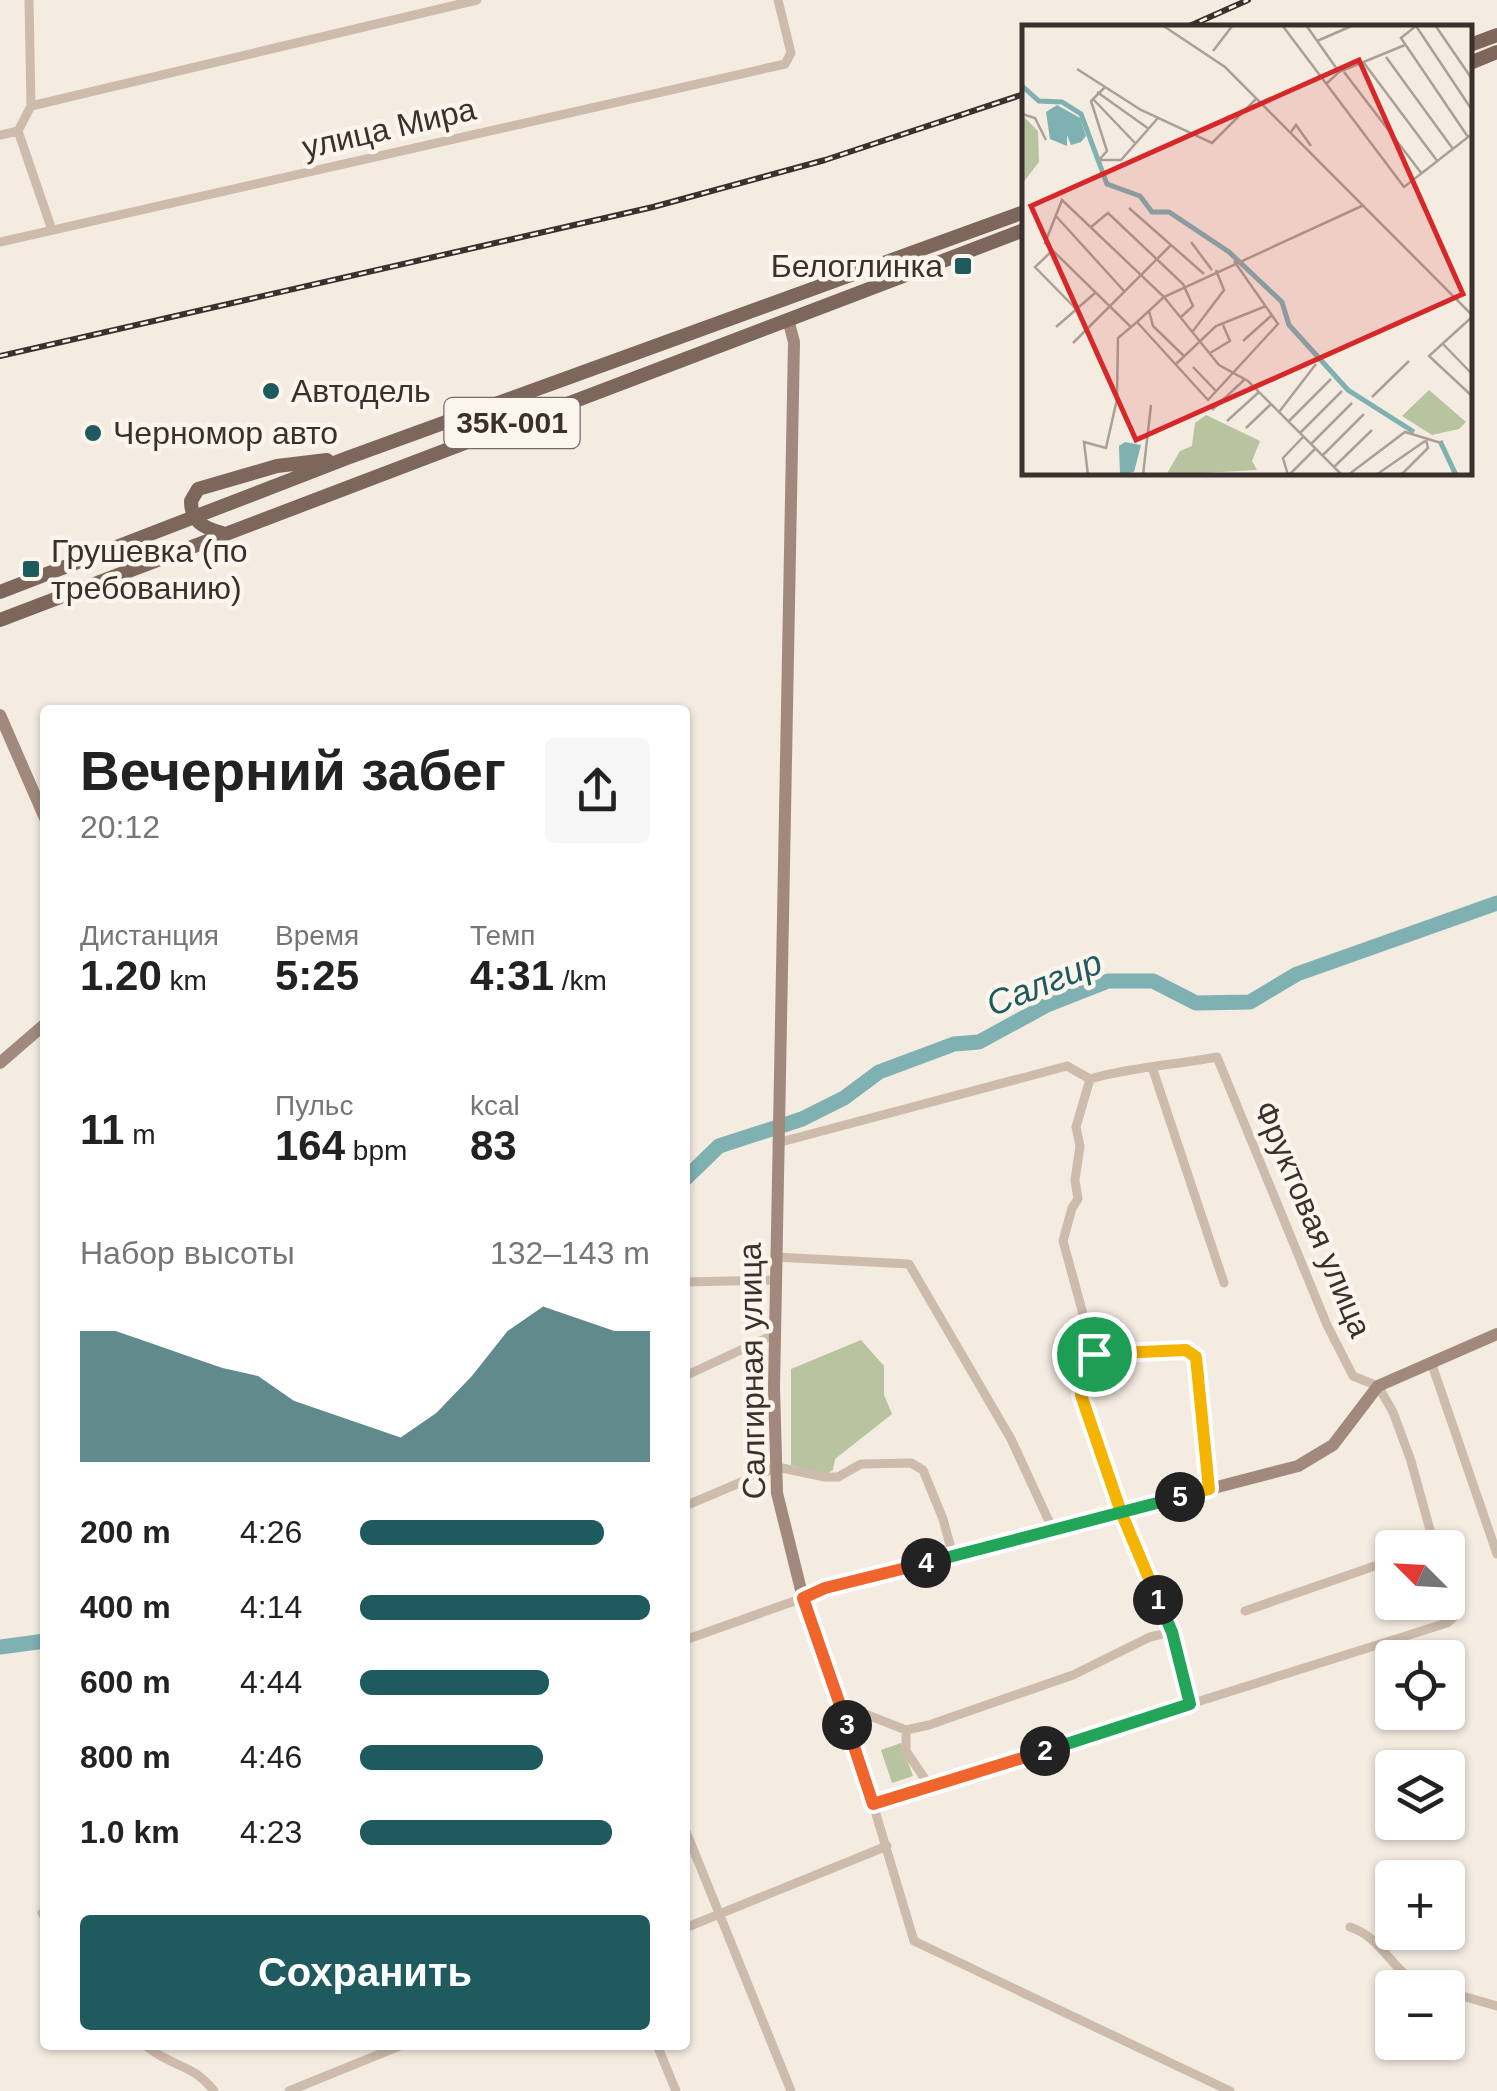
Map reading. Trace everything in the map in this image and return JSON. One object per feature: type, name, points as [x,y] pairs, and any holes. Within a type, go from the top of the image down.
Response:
[{"type":"main road","points":[[1472,44],[1497,34]]},
{"type":"main road","points":[[1472,62],[1497,52]]},
{"type":"main road","name":"35К-001","points":[[192,512],[1022,213]]},
{"type":"main road","name":"35К-001","points":[[0,620],[1022,231]]},
{"type":"main road","name":"Салгирная улица","points":[[788,319],[794,362],[777,1142],[776,1467],[778,1493],[803,1598]]},
{"type":"main road","points":[[222,533],[206,529],[192,512],[195,492],[207,484],[277,466],[347,458]]},
{"type":"main road","points":[[0,592],[170,526],[192,512]]},
{"type":"main road","points":[[0,716],[40,807]]},
{"type":"main road","points":[[0,1063],[40,1028]]},
{"type":"main road","points":[[803,1598],[825,1588],[1277,1474],[1315,1457],[1346,1432],[1378,1386],[1497,1334]]},
{"type":"street","points":[[29,0],[31,106],[18,131],[52,230]]},
{"type":"street","points":[[31,106],[476,0]]},
{"type":"street","name":"улица Мира","points":[[0,242],[789,61],[778,0]]},
{"type":"street","points":[[0,134],[18,131]]},
{"type":"street","name":"Фруктовая улица","points":[[1152,1067],[1217,1057],[1327,1325],[1353,1376],[1378,1386]]},
{"type":"street","points":[[777,1142],[1067,1066],[1090,1079],[1152,1067],[1224,1284]]},
{"type":"street","points":[[1090,1079],[1076,1127],[1080,1146],[1075,1180],[1078,1199],[1063,1241],[1094,1354],[1081,1395],[1121,1512],[1172,1632],[1190,1704]]},
{"type":"street","points":[[776,1256],[909,1264],[1010,1439],[1053,1530]]},
{"type":"street","points":[[690,1282],[776,1280]]},
{"type":"street","points":[[690,1374],[775,1334]]},
{"type":"street","points":[[1094,1354],[1192,1352],[1196,1357],[1209,1489]]},
{"type":"street","points":[[1432,1362],[1497,1554]]},
{"type":"street","points":[[1378,1386],[1393,1412],[1411,1461],[1429,1530]]},
{"type":"street","points":[[690,1504],[776,1467],[825,1478],[860,1464],[919,1466],[943,1519],[953,1556]]},
{"type":"street","points":[[1245,1611],[1375,1566]]},
{"type":"street","points":[[690,1638],[803,1598]]},
{"type":"street","name":"Салгирная улица","points":[[803,1598],[873,1804],[914,1941],[1230,2091]]},
{"type":"street","points":[[873,1804],[1450,1620]]},
{"type":"street","points":[[842,1712],[864,1714],[906,1730],[929,1726],[1073,1675],[1150,1637],[1172,1632]]},
{"type":"street","points":[[906,1730],[906,1751],[931,1788]]},
{"type":"street","points":[[690,1841],[791,2091]]},
{"type":"street","points":[[690,1926],[886,1846]]},
{"type":"street","points":[[1350,1927],[1362,1931],[1401,1970]]},
{"type":"street","points":[[1465,1997],[1497,2006]]},
{"type":"street","points":[[151,2050],[163,2060],[201,2075],[214,2091]]},
{"type":"street","points":[[290,2091],[390,2050]]},
{"type":"street","points":[[659,2050],[676,2091]]},
{"type":"green space","points":[[861,1340],[884,1366],[884,1395],[892,1414],[835,1459],[833,1470],[825,1475],[791,1465],[791,1369]]},
{"type":"green space","points":[[901,1743],[913,1776],[892,1783],[881,1750]]},
{"type":"waterway","name":"Салгир","points":[[690,1174],[719,1146],[802,1119],[844,1098],[879,1072],[954,1044],[979,1042],[1047,1005],[1108,981],[1153,981],[1196,1003],[1250,1002],[1297,974],[1497,903]]},
{"type":"waterway","name":"Салгир","points":[[0,1647],[40,1642]]},
{"type":"railway","points":[[1192,25],[1248,0]]},
{"type":"railway","points":[[0,356],[653,207],[825,160],[1022,95]]},
{"type":"place","name":"Белоглинка","points":[[963,266]]},
{"type":"place","name":"Автодель","points":[[271,391]]},
{"type":"place","name":"Черномор авто","points":[[93,433]]},
{"type":"place","name":"Грушевка (по требованию)","points":[[31,569]]},
{"type":"route","points":[[1094,1354],[1081,1395],[1121,1512],[1172,1632],[1190,1704],[873,1804],[803,1598],[825,1588],[953,1556],[1121,1512],[1209,1489],[1196,1357],[1192,1352],[1094,1354]]}]
